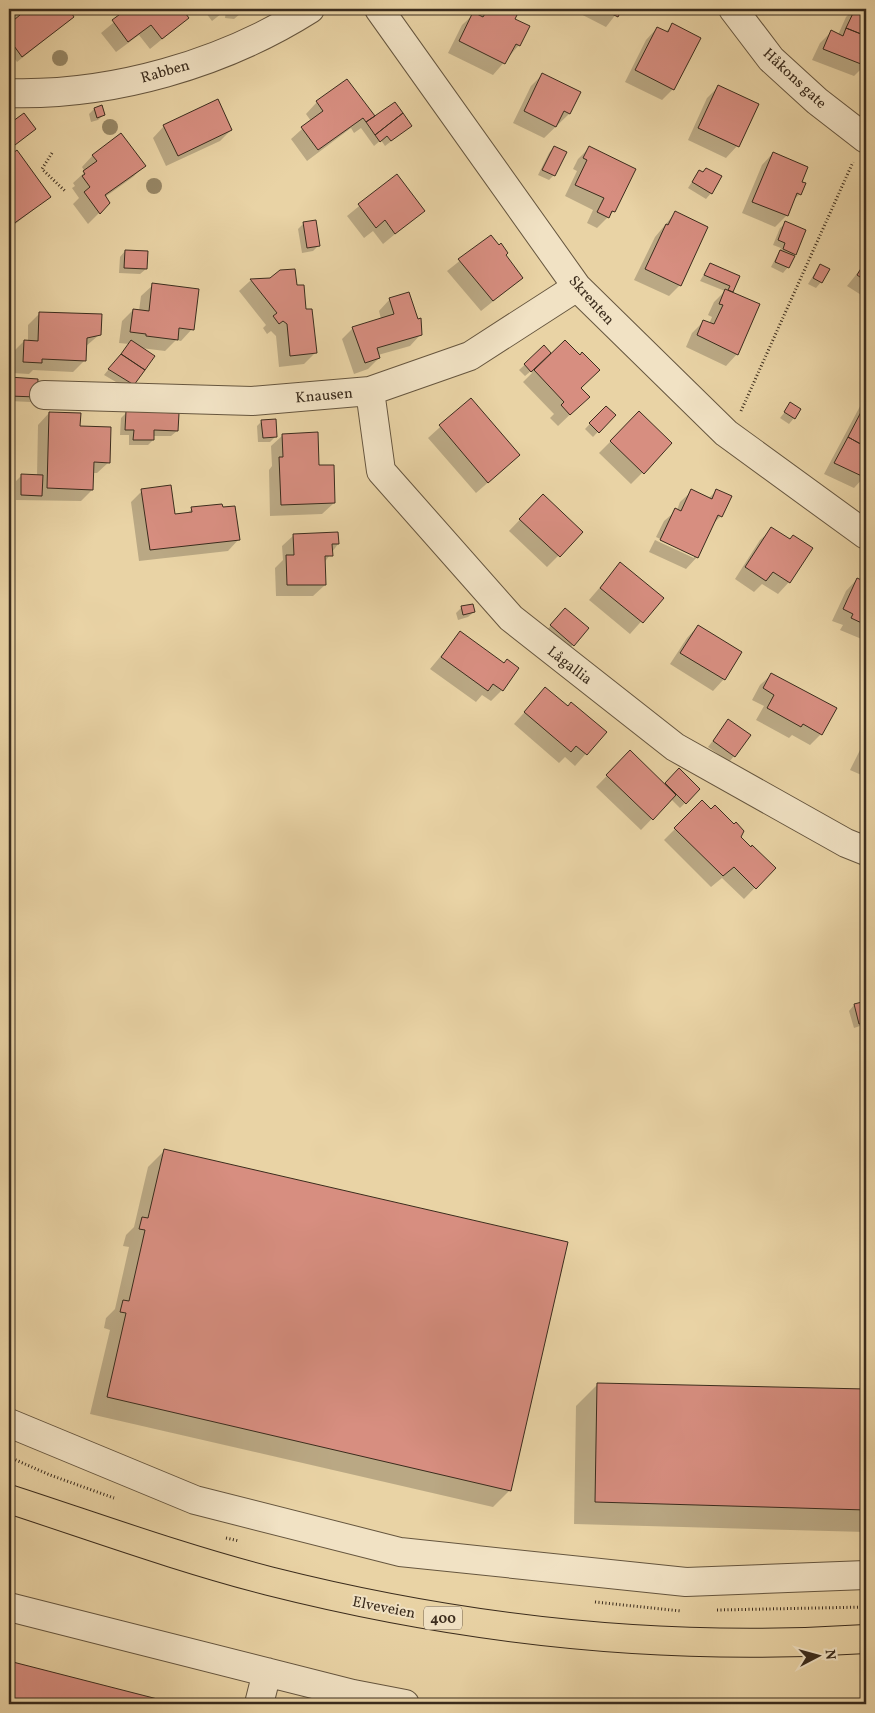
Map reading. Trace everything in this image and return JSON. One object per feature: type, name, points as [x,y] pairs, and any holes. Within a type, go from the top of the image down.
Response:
[{"type":"highway","name":"Elveveien","points":[[9,1494],[21,1503],[178,1555],[267,1580],[357,1602],[456,1621],[628,1638],[736,1642],[866,1639]]},
{"type":"street","name":"Rabben","points":[[9,93],[46,92],[104,85],[180,68],[226,52],[261,36],[310,9]]},
{"type":"street","name":"Skrenten","points":[[378,9],[577,287],[726,433],[866,535]]},
{"type":"street","name":"Håkons gate","points":[[733,9],[770,59],[817,101],[861,148]]},
{"type":"street","name":"Knausen","points":[[44,395],[252,401],[370,392],[470,356],[577,287]]},
{"type":"street","name":"Lågallia","points":[[370,392],[381,470],[511,618],[675,746],[846,843],[866,851]]},
{"type":"street","points":[[9,1423],[195,1500],[400,1552],[686,1582],[866,1575]]},
{"type":"street","points":[[9,1607],[267,1672],[354,1699],[404,1704]]},
{"type":"street","points":[[258,1704],[267,1672]]},
{"type":"path","points":[[738,419],[861,148]]},
{"type":"path","points":[[52,154],[42,169],[65,191]]},
{"type":"building","points":[[15,9],[69,9],[74,17],[22,57],[9,39],[9,24],[20,15]]},
{"type":"building","points":[[127,9],[182,9],[189,18],[162,39],[151,25],[128,42],[112,20]]},
{"type":"building","points":[[488,9],[520,9],[515,19],[530,26],[520,46],[516,44],[505,64],[459,41],[473,12],[483,17]]},
{"type":"building","points":[[602,9],[622,9],[618,17]]},
{"type":"building","points":[[855,9],[866,9],[866,36],[846,28]]},
{"type":"building","points":[[672,23],[701,38],[674,90],[635,70],[657,27],[668,32]]},
{"type":"building","points":[[846,28],[866,36],[866,66],[823,49],[831,30],[843,36]]},
{"type":"building","points":[[542,73],[581,92],[570,114],[564,111],[556,127],[524,111]]},
{"type":"building","points":[[347,79],[375,116],[366,122],[363,118],[318,150],[301,127],[323,111],[316,101]]},
{"type":"building","points":[[718,85],[759,104],[739,147],[698,128]]},
{"type":"building","points":[[218,99],[232,130],[178,156],[163,125]]},
{"type":"building","points":[[395,102],[403,113],[375,135],[366,122]]},
{"type":"building","points":[[102,105],[105,115],[97,118],[94,108]]},
{"type":"building","points":[[24,113],[36,129],[15,145],[9,137],[9,124]]},
{"type":"building","points":[[403,113],[412,126],[391,141],[387,136],[380,142],[375,135]]},
{"type":"building","points":[[121,133],[146,166],[105,195],[110,203],[100,214],[84,192],[90,187],[82,176],[85,174],[83,171],[97,161],[92,155]]},
{"type":"building","points":[[554,146],[567,152],[555,176],[542,170]]},
{"type":"building","points":[[589,146],[636,169],[615,212],[612,211],[609,218],[597,212],[604,198],[575,185],[587,160],[583,158]]},
{"type":"building","points":[[17,150],[51,197],[9,227],[9,156]]},
{"type":"building","points":[[773,152],[808,167],[802,182],[806,183],[801,195],[797,193],[788,216],[752,202]]},
{"type":"building","points":[[706,168],[722,176],[712,194],[692,182],[699,170],[703,172]]},
{"type":"building","points":[[397,174],[425,211],[395,234],[385,220],[376,228],[358,204]]},
{"type":"building","points":[[675,211],[708,227],[681,286],[645,269],[666,224],[668,225]]},
{"type":"building","points":[[316,220],[320,246],[307,248],[303,222]]},
{"type":"building","points":[[785,221],[806,230],[796,255],[783,249],[785,243],[778,240]]},
{"type":"building","points":[[491,235],[499,245],[501,243],[508,253],[506,255],[523,278],[493,301],[458,259]]},
{"type":"building","points":[[125,250],[148,251],[147,269],[124,268]]},
{"type":"building","points":[[780,250],[795,256],[789,268],[775,262]]},
{"type":"building","points":[[710,263],[740,276],[733,292],[728,290],[730,286],[704,275]]},
{"type":"building","points":[[820,264],[830,269],[822,283],[813,278]]},
{"type":"building","points":[[863,265],[866,266],[866,281],[857,275]]},
{"type":"building","points":[[295,269],[297,285],[304,285],[306,309],[312,309],[317,353],[290,356],[287,324],[283,321],[279,324],[273,316],[277,313],[250,279],[270,278],[280,270]]},
{"type":"building","points":[[152,283],[199,289],[194,330],[179,328],[178,340],[130,332],[133,309],[149,311]]},
{"type":"building","points":[[725,289],[760,304],[738,355],[697,335],[703,320],[714,324],[723,305],[719,304]]},
{"type":"building","points":[[409,292],[418,319],[421,318],[422,335],[377,348],[380,358],[365,363],[352,327],[394,314],[389,298]]},
{"type":"building","points":[[39,312],[102,314],[101,335],[87,338],[86,361],[42,359],[42,363],[23,362],[24,340],[38,341]]},
{"type":"building","points":[[131,340],[155,356],[145,370],[121,354]]},
{"type":"building","points":[[565,340],[580,355],[582,352],[600,370],[581,388],[590,397],[570,415],[561,405],[564,402],[534,370]]},
{"type":"building","points":[[544,345],[551,353],[531,372],[524,364]]},
{"type":"building","points":[[121,354],[145,370],[134,385],[108,369]]},
{"type":"building","points":[[9,377],[38,379],[37,397],[9,396]]},
{"type":"building","points":[[471,398],[520,455],[488,483],[439,425]]},
{"type":"building","points":[[790,402],[801,409],[795,419],[784,412]]},
{"type":"building","points":[[606,406],[616,415],[599,433],[589,423]]},
{"type":"building","points":[[126,411],[179,413],[178,431],[154,430],[154,440],[133,440],[134,430],[125,430]]},
{"type":"building","points":[[639,411],[672,443],[644,474],[610,441]]},
{"type":"building","points":[[49,412],[81,413],[80,426],[111,427],[110,463],[94,462],[93,490],[47,488]]},
{"type":"building","points":[[861,412],[866,414],[866,447],[848,437]]},
{"type":"building","points":[[276,419],[277,437],[263,438],[261,420]]},
{"type":"building","points":[[318,432],[319,465],[334,465],[335,503],[281,505],[279,457],[283,457],[282,434]]},
{"type":"building","points":[[848,437],[866,447],[866,478],[834,463]]},
{"type":"building","points":[[21,474],[43,475],[42,496],[21,495]]},
{"type":"building","points":[[171,485],[175,514],[192,512],[191,507],[222,504],[223,507],[235,506],[240,540],[150,550],[141,489]]},
{"type":"building","points":[[691,489],[712,499],[716,489],[732,496],[722,517],[718,515],[698,558],[660,540],[675,508],[681,511]]},
{"type":"building","points":[[543,494],[583,532],[560,557],[519,519]]},
{"type":"building","points":[[771,527],[790,539],[793,535],[813,548],[790,583],[773,572],[766,581],[745,567]]},
{"type":"building","points":[[338,532],[339,544],[332,544],[333,556],[325,556],[326,585],[287,585],[286,555],[294,555],[293,534]]},
{"type":"building","points":[[620,562],[664,598],[643,623],[600,588]]},
{"type":"building","points":[[857,578],[866,582],[866,625],[851,618],[853,614],[843,609]]},
{"type":"building","points":[[473,604],[475,612],[463,615],[461,606]]},
{"type":"building","points":[[565,608],[589,628],[574,646],[550,625]]},
{"type":"building","points":[[698,625],[742,652],[725,680],[680,653]]},
{"type":"building","points":[[460,631],[504,663],[507,659],[519,668],[503,691],[493,684],[488,691],[441,657]]},
{"type":"building","points":[[771,673],[837,708],[822,735],[803,724],[801,727],[767,708],[774,695],[763,688]]},
{"type":"building","points":[[545,687],[568,706],[571,702],[607,732],[587,755],[576,746],[571,752],[524,712]]},
{"type":"building","points":[[728,719],[751,735],[735,757],[713,741]]},
{"type":"building","points":[[630,750],[676,795],[653,820],[606,775]]},
{"type":"building","points":[[679,768],[700,789],[686,804],[665,783]]},
{"type":"building","points":[[702,800],[711,809],[715,805],[734,824],[736,822],[744,831],[741,837],[776,868],[756,889],[734,867],[723,876],[674,828]]},
{"type":"building","points":[[866,1001],[866,1022],[859,1024],[854,1004]]},
{"type":"building","points":[[164,1149],[568,1242],[511,1491],[107,1397],[126,1313],[120,1312],[123,1300],[129,1301],[145,1230],[139,1229],[142,1217],[148,1218]]},
{"type":"building","points":[[597,1383],[866,1389],[866,1510],[595,1502]]},
{"type":"building","points":[[9,1661],[177,1704],[9,1704]]}]
